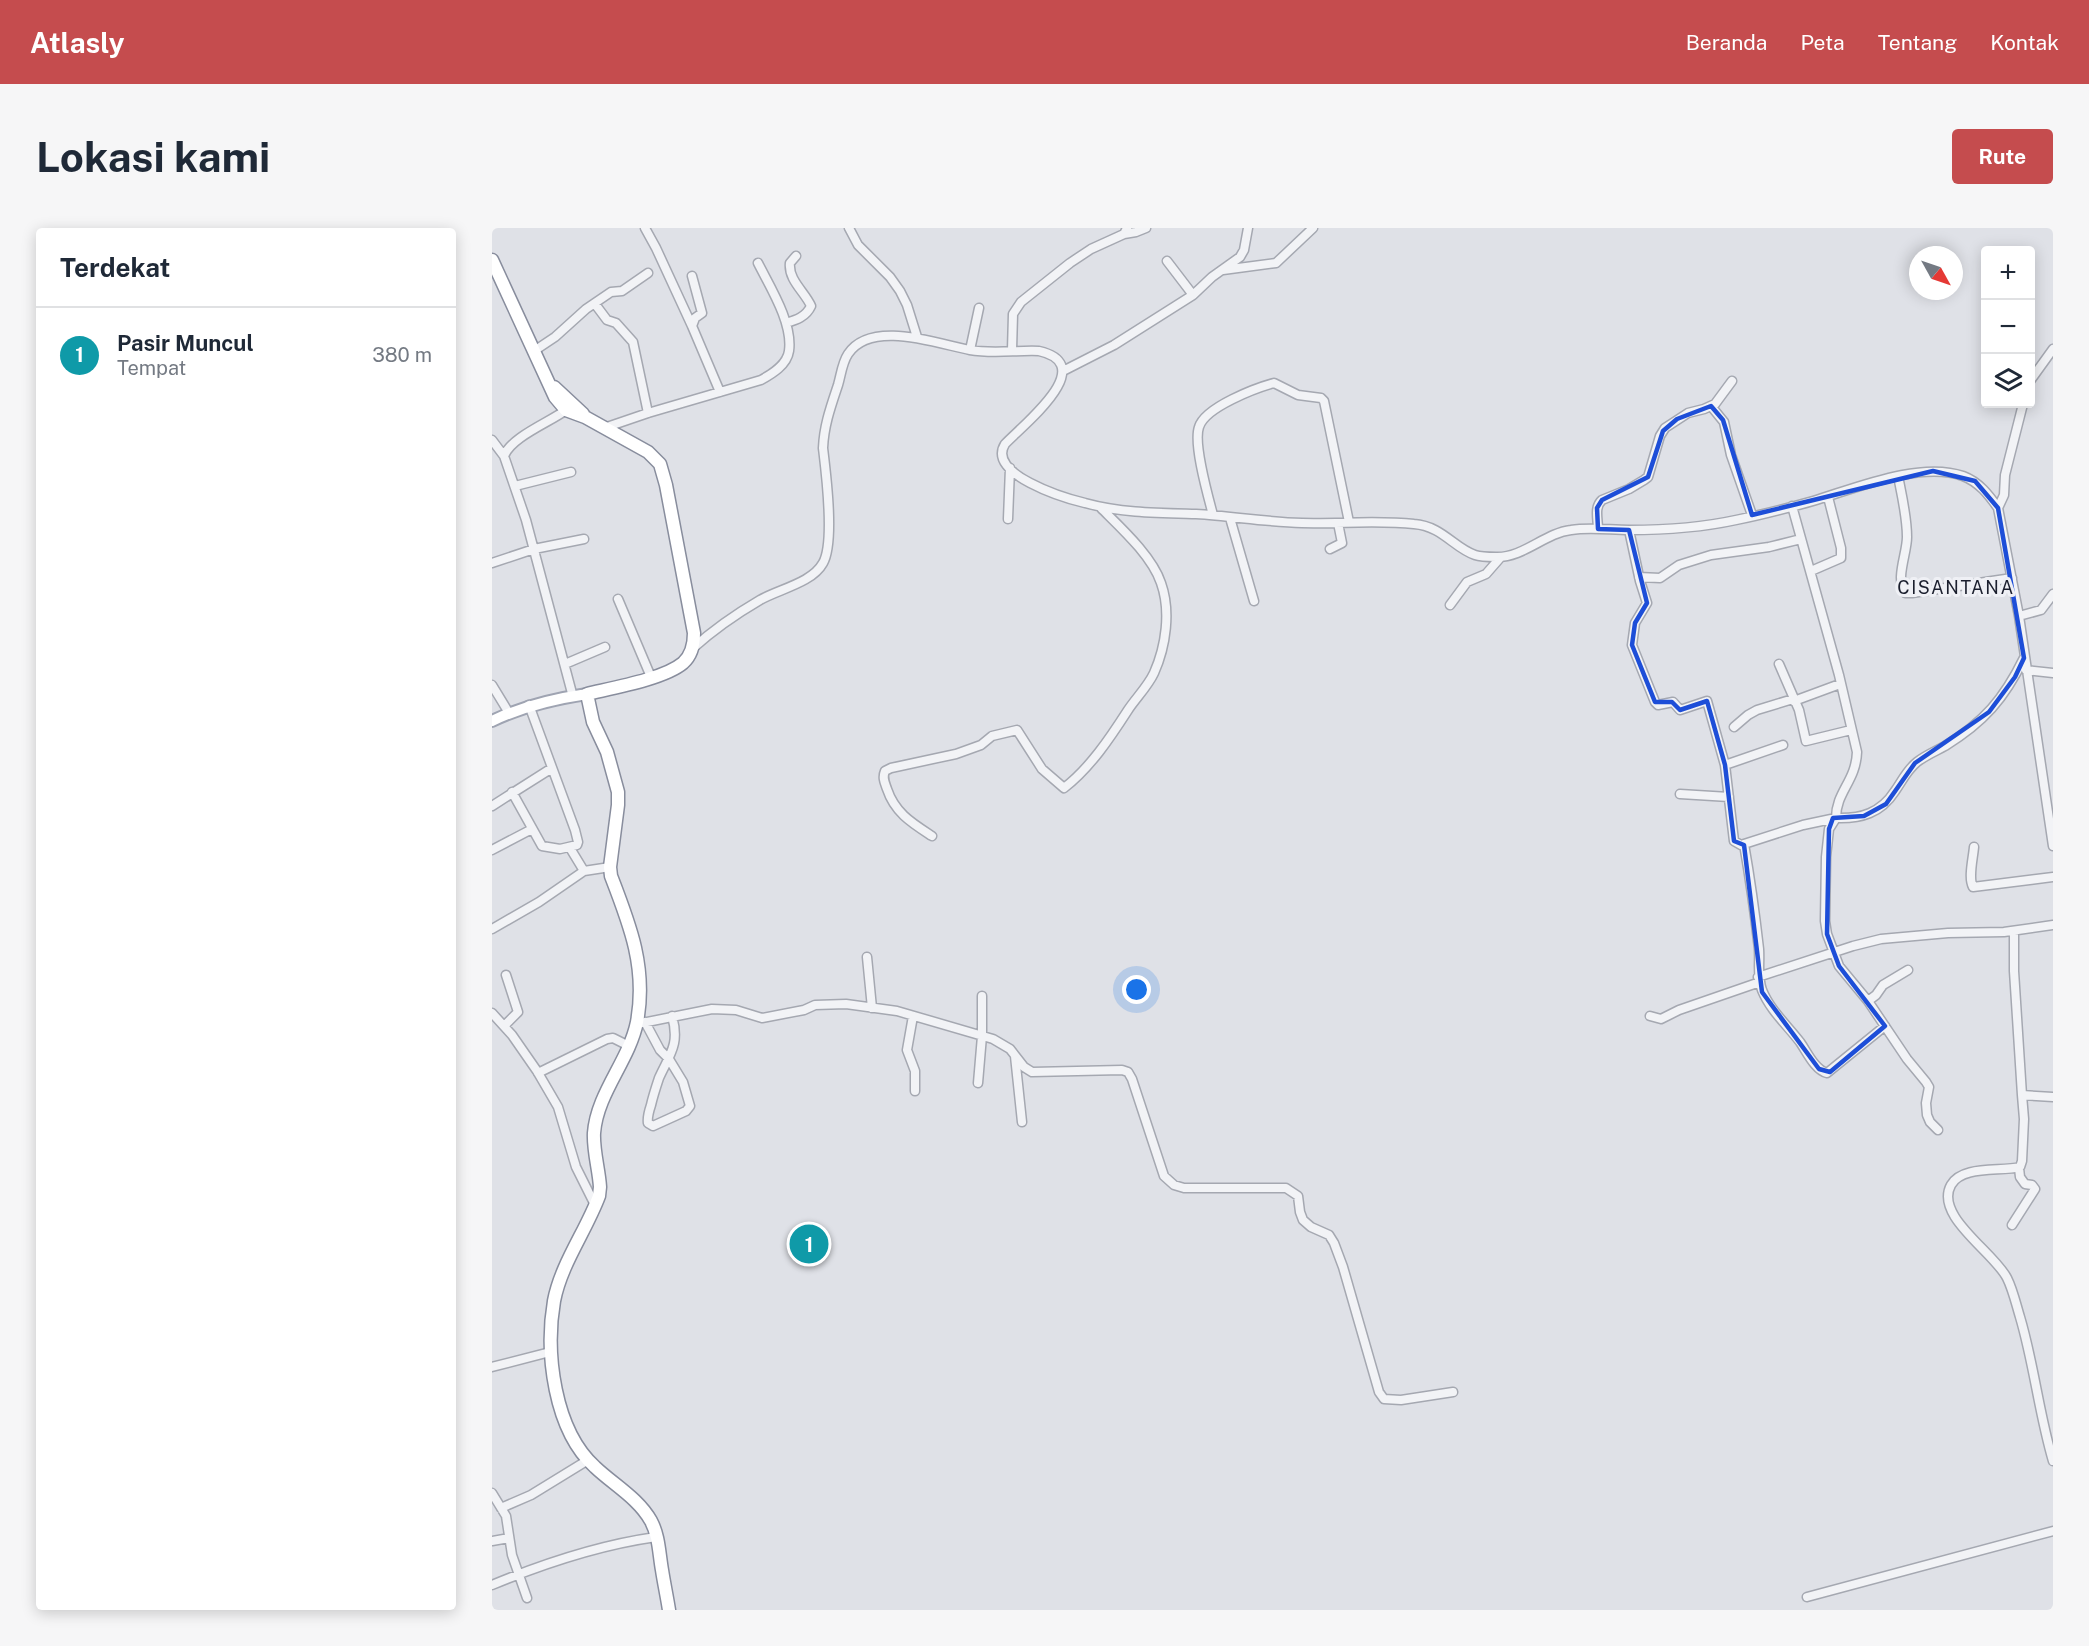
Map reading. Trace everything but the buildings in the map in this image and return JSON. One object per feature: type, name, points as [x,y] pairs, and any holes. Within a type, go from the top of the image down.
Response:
[{"type":"highway","points":[[492,260],[555,397],[566,410],[585,417],[648,453],[660,464],[664,474],[694,633],[689,656],[678,666],[656,675],[587,694],[593,722],[607,752],[618,792],[610,867],[638,956],[641,1023],[597,1120],[594,1134],[600,1188],[595,1205],[559,1282],[554,1300],[550,1352],[567,1425],[577,1447],[588,1460],[642,1507],[652,1523],[669,1610]]},
{"type":"highway","points":[[550,386],[558,390],[585,417]]},
{"type":"main road","points":[[492,721],[529,705],[587,694]]},
{"type":"street","points":[[645,228],[692,326],[720,392]]},
{"type":"street","points":[[860,228],[849,230],[858,245],[890,277],[900,291],[917,337]]},
{"type":"street","points":[[1012,350],[1012,314],[1021,302],[1091,249],[1125,231],[1136,232],[1146,228]]},
{"type":"street","points":[[1063,371],[1114,345],[1193,295],[1243,254],[1248,228]]},
{"type":"street","points":[[1222,270],[1276,263],[1313,228]]},
{"type":"street","points":[[786,323],[800,318],[811,306],[790,271],[790,263],[796,256]]},
{"type":"street","points":[[1167,261],[1193,295]]},
{"type":"street","points":[[604,428],[761,380],[783,364],[789,350],[786,323],[758,263]]},
{"type":"street","points":[[534,351],[611,292],[622,291],[648,273]]},
{"type":"street","points":[[692,276],[702,313],[695,318],[692,326]]},
{"type":"street","points":[[595,304],[607,320],[616,323],[633,342],[648,413]]},
{"type":"street","points":[[970,350],[979,308]]},
{"type":"street","points":[[692,649],[731,618],[762,599],[817,571],[824,562],[829,537],[824,434],[845,358],[854,347],[867,340],[887,336],[917,337],[970,350],[1048,353],[1058,360],[1063,371],[1060,384],[1051,397],[1003,448],[1002,458],[1010,468],[1037,486],[1059,496],[1118,511],[1213,515],[1302,523],[1416,524],[1430,527],[1474,555],[1500,558],[1556,533],[1570,530],[1629,530],[1736,520],[1898,476],[1933,471],[1962,476],[1975,481],[1998,508],[2019,616],[2050,808],[2053,846]]},
{"type":"street","points":[[2035,375],[2053,349]]},
{"type":"street","points":[[1598,529],[1597,508],[1599,503],[1638,485],[1648,477],[1660,436],[1665,428],[1688,412],[1711,406],[1722,396],[1732,381]]},
{"type":"street","points":[[1213,515],[1199,451],[1198,435],[1201,421],[1223,404],[1274,383],[1298,395],[1324,400],[1349,522]]},
{"type":"street","points":[[1711,406],[1724,422],[1731,455],[1752,515]]},
{"type":"street","points":[[1998,508],[2004,495],[2005,476],[2022,408]]},
{"type":"street","points":[[504,456],[506,450],[515,441],[566,410]]},
{"type":"street","points":[[492,440],[504,456],[515,486],[573,697]]},
{"type":"street","points":[[1008,519],[1010,468]]},
{"type":"street","points":[[515,486],[571,472]]},
{"type":"street","points":[[1898,476],[1907,537],[1901,570],[1901,587],[1905,593],[2012,578]]},
{"type":"street","points":[[1810,571],[1841,558],[1841,548],[1828,496]]},
{"type":"street","points":[[1792,506],[1857,752],[1857,764],[1851,779],[1838,799],[1836,818],[1829,829],[1826,858],[1825,921],[1827,934],[1839,966],[1868,1001],[1929,1087],[1926,1096],[1927,1115],[1938,1130]]},
{"type":"street","points":[[932,836],[899,812],[889,795],[883,778],[885,771],[956,754],[978,747],[992,736],[1017,730],[1042,769],[1061,788],[1065,788],[1095,756],[1153,675],[1163,650],[1166,624],[1162,583],[1149,561],[1126,532],[1101,507]]},
{"type":"street","points":[[1230,518],[1254,601]]},
{"type":"street","points":[[1330,549],[1342,543],[1338,523]]},
{"type":"street","points":[[1629,530],[1647,603],[1635,623],[1632,645],[1658,705],[1673,702],[1680,710],[1707,701],[1725,765],[1734,841],[1737,844],[1744,844],[1803,825],[1836,818],[1851,819],[1864,816],[1886,804],[1915,763],[1972,727],[1996,705],[2011,685],[2024,658]]},
{"type":"street","points":[[492,563],[534,549],[584,539]]},
{"type":"street","points":[[1639,577],[1660,578],[1679,566],[1711,555],[1769,547],[1801,539]]},
{"type":"street","points":[[1450,605],[1467,582],[1486,574],[1500,558]]},
{"type":"street","points":[[2019,616],[2041,610],[2053,594]]},
{"type":"street","points":[[618,599],[656,675]]},
{"type":"street","points":[[565,664],[605,647]]},
{"type":"street","points":[[1779,664],[1799,710],[1806,741],[1851,730]]},
{"type":"street","points":[[2026,670],[2053,673]]},
{"type":"street","points":[[1734,728],[1757,710],[1840,684]]},
{"type":"street","points":[[492,685],[509,713]]},
{"type":"street","points":[[512,792],[542,846],[553,849],[574,847],[578,842],[575,830],[529,705]]},
{"type":"street","points":[[1725,765],[1783,745]]},
{"type":"street","points":[[492,806],[552,768]]},
{"type":"street","points":[[1680,794],[1729,797]]},
{"type":"street","points":[[492,850],[532,829]]},
{"type":"street","points":[[1744,844],[1760,954],[1759,979],[1762,992],[1772,1008],[1822,1072],[1830,1072],[1885,1026]]},
{"type":"street","points":[[1974,847],[1971,871],[1973,887],[2053,877]]},
{"type":"street","points":[[570,848],[584,871]]},
{"type":"street","points":[[492,929],[539,903],[584,871],[610,867]]},
{"type":"street","points":[[1650,1016],[1661,1019],[1678,1010],[1759,979],[1834,952],[1881,939],[1948,933],[2014,931],[2053,925]]},
{"type":"street","points":[[2012,1225],[2035,1188],[2025,1184],[2020,1177],[2019,1168],[2022,1161],[2024,1119],[2014,971],[2014,931]]},
{"type":"street","points":[[867,957],[872,1008]]},
{"type":"street","points":[[1868,1001],[1883,985],[1908,970]]},
{"type":"street","points":[[504,1026],[518,1012],[506,975]]},
{"type":"street","points":[[978,1083],[982,1036],[982,996]]},
{"type":"street","points":[[672,1016],[676,1034],[669,1059],[656,1088],[647,1121],[650,1125],[676,1116],[690,1107],[683,1082],[669,1059],[641,1023],[672,1016],[726,1009],[762,1018],[804,1010],[815,1005],[831,1004],[897,1011],[982,1036],[1003,1045],[1010,1049],[1027,1070],[1037,1073],[1122,1070],[1128,1072],[1164,1176],[1174,1185],[1184,1188],[1279,1187],[1292,1191],[1299,1199],[1303,1220],[1311,1227],[1329,1235],[1343,1267],[1382,1397],[1387,1400],[1401,1400],[1453,1392]]},
{"type":"street","points":[[492,1013],[538,1073],[558,1107],[576,1167],[595,1205]]},
{"type":"street","points":[[913,1016],[907,1046],[915,1071],[915,1091]]},
{"type":"street","points":[[538,1073],[607,1039],[613,1038],[629,1046]]},
{"type":"street","points":[[1015,1056],[1022,1122]]},
{"type":"street","points":[[2022,1095],[2053,1097]]},
{"type":"street","points":[[2019,1168],[1963,1174],[1951,1185],[1948,1192],[1949,1205],[1954,1218],[1996,1263],[2007,1279],[2028,1343],[2053,1461]]},
{"type":"street","points":[[492,1367],[550,1352]]},
{"type":"street","points":[[501,1508],[531,1495],[588,1460]]},
{"type":"street","points":[[492,1493],[506,1515],[512,1555],[528,1598]]},
{"type":"street","points":[[1807,1597],[2053,1531]]},
{"type":"street","points":[[492,1585],[607,1545],[656,1537]]},
{"type":"street","points":[[492,1541],[509,1538]]},
{"type":"highlighted area","points":[[1711,406],[1723,420],[1752,515],[1933,471],[1975,481],[1998,508],[2024,658],[2015,677],[1989,712],[1915,763],[1886,804],[1864,816],[1833,818],[1829,829],[1827,934],[1839,966],[1885,1026],[1830,1072],[1819,1069],[1762,992],[1744,845],[1734,841],[1725,765],[1707,701],[1680,710],[1672,702],[1655,702],[1632,645],[1635,623],[1647,603],[1629,530],[1598,529],[1597,508],[1602,500],[1648,477],[1663,431],[1677,419]]},
{"type":"place","name":"Pasir Muncul","points":[[809,1244]]},
{"type":"district","name":"CISANTANA","points":[[1956,587]]}]
